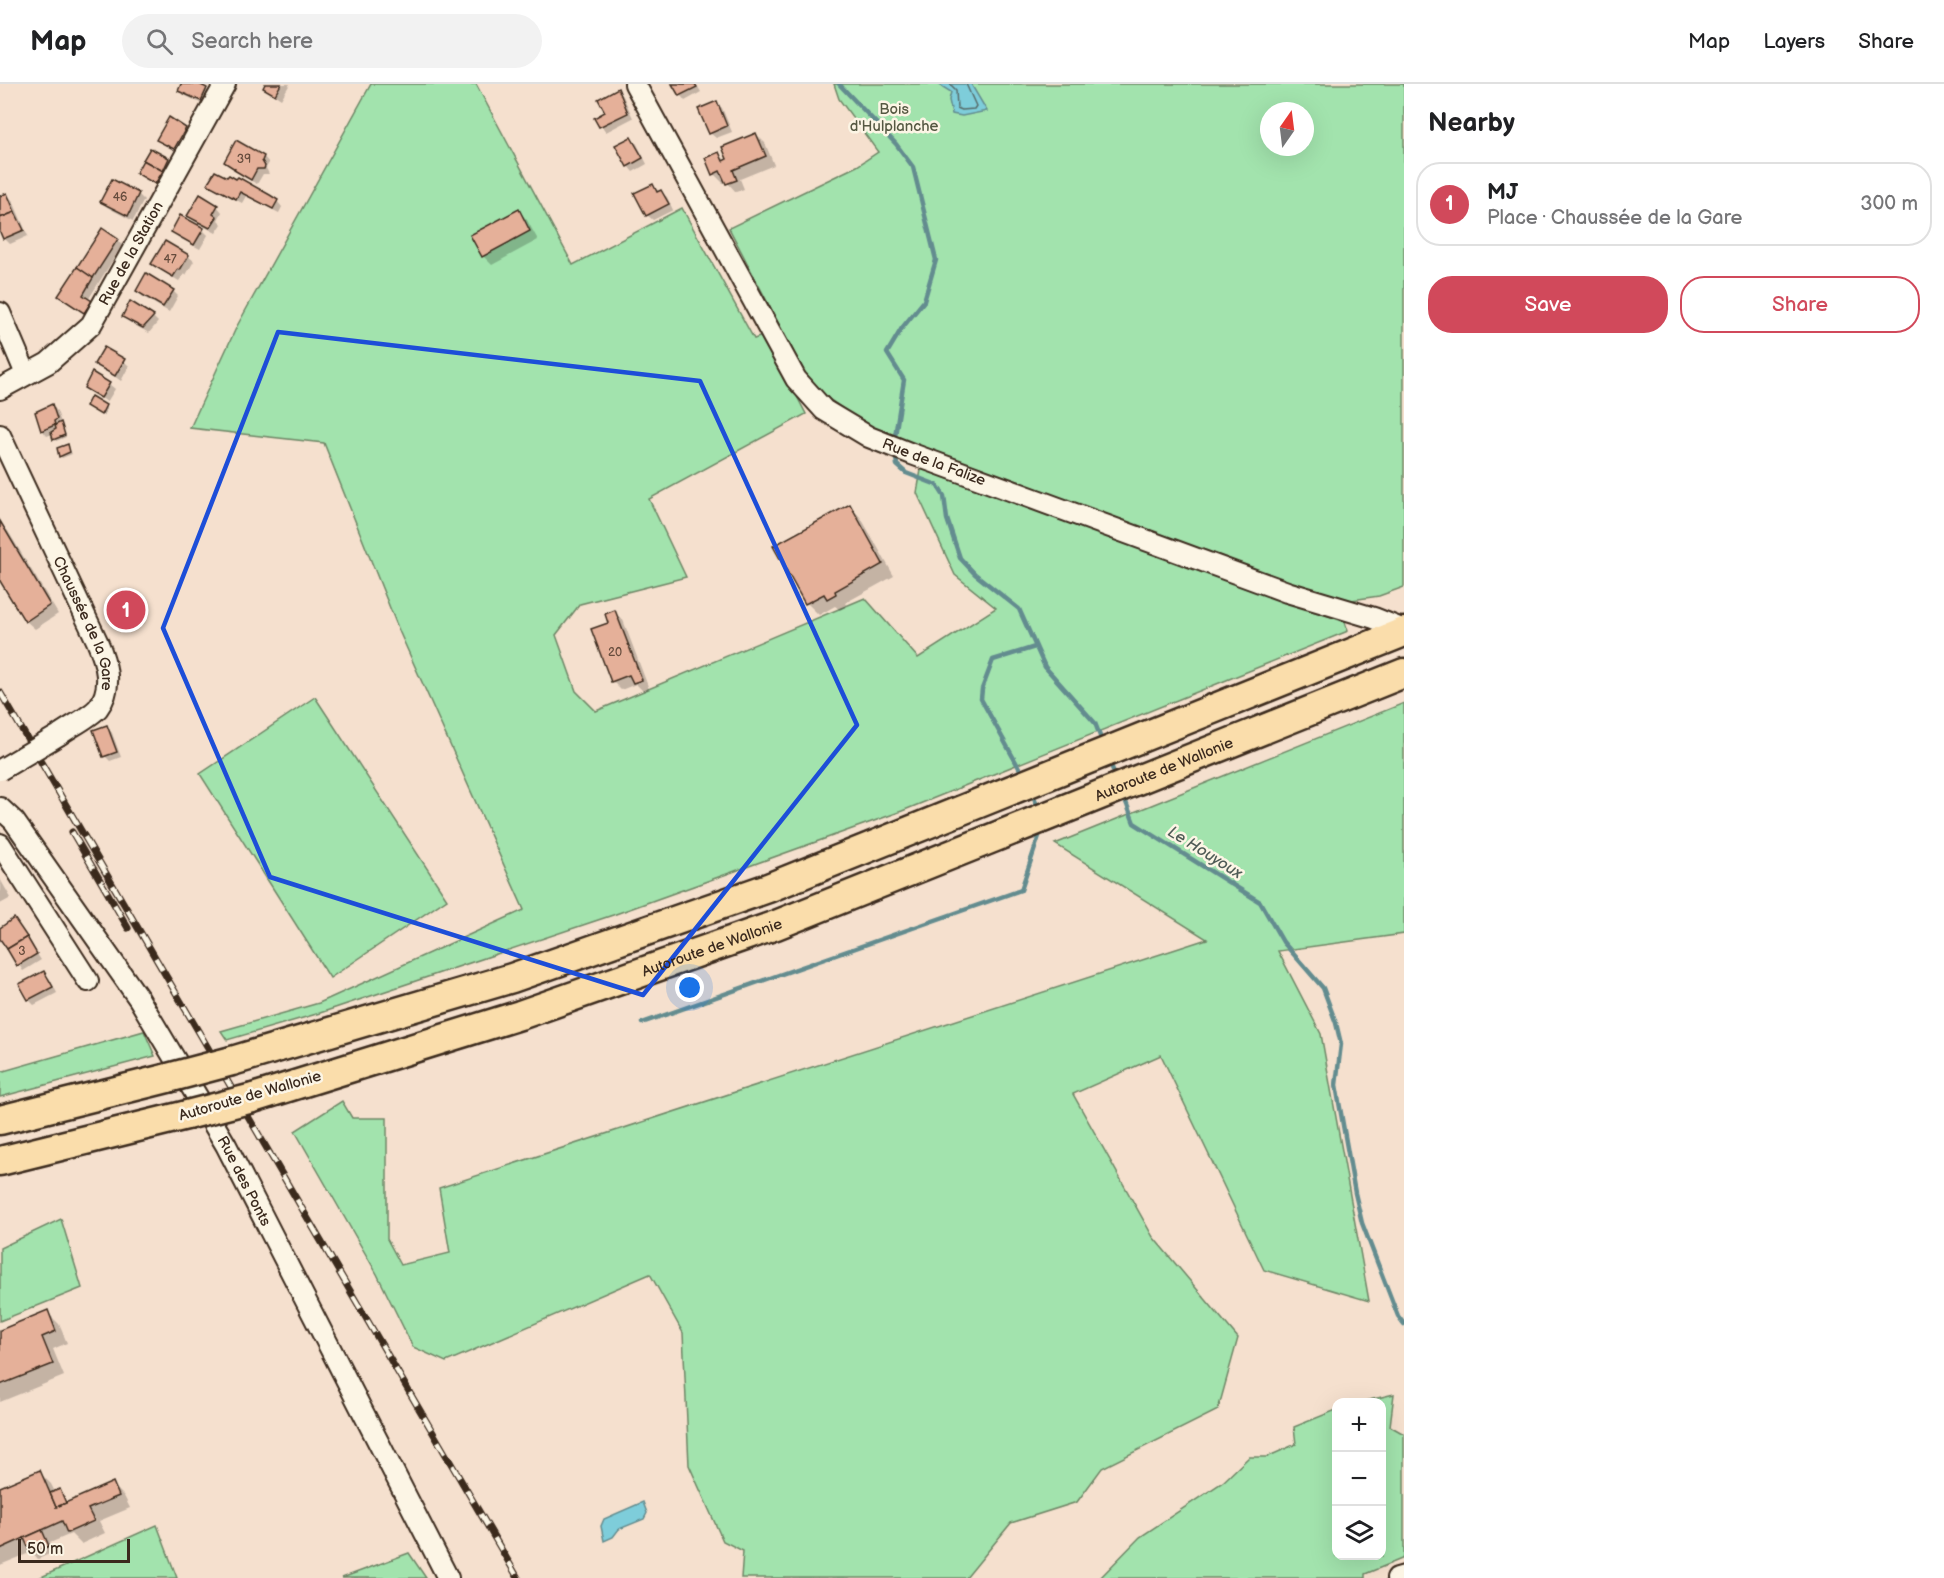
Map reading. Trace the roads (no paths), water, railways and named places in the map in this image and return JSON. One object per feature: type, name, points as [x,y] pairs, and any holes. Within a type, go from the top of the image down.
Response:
[{"type":"highway","points":[[0,1120],[232,1061],[512,978],[768,888],[1404,631]]},
{"type":"highway","name":"Autoroute de Wallonie","points":[[0,1161],[253,1098],[520,1015],[777,925],[1404,673]]},
{"type":"street","name":"Rue de la Station","points":[[0,389],[48,363],[91,325],[225,84]]},
{"type":"street","name":"Rue de la Falize","points":[[635,84],[796,379],[824,410],[869,437],[912,454],[1287,592],[1374,618],[1404,631]]},
{"type":"street","points":[[0,313],[26,374]]},
{"type":"street","name":"Chaussée de la Gare","points":[[0,435],[97,641],[108,675],[105,692],[98,708],[59,735],[0,770]]},
{"type":"street","name":"Rue des Ponts","points":[[0,808],[14,821],[139,999],[215,1126],[448,1578]]},
{"type":"street","points":[[0,844],[87,981]]},
{"type":"street","points":[[1397,1578],[1404,1576]]},
{"type":"water","points":[[938,84],[971,84],[987,111],[962,116],[952,114],[949,100],[951,92]]},
{"type":"water","points":[[643,1502],[647,1513],[644,1519],[619,1529],[613,1537],[604,1541],[601,1526],[604,1519]]},
{"type":"waterway","name":"Le Houyoux","points":[[839,84],[896,144],[913,167],[936,260],[924,301],[902,328],[887,353],[904,380],[895,436]]},
{"type":"waterway","name":"Le Houyoux","points":[[896,458],[897,465],[906,473],[937,485],[944,496],[947,519],[960,558],[975,574],[1019,609],[1045,667],[1095,723],[1103,744]]},
{"type":"waterway","points":[[1023,775],[981,699],[982,689],[993,660],[1035,647]]},
{"type":"waterway","name":"Le Houyoux","points":[[1109,760],[1116,778]]},
{"type":"waterway","points":[[1032,793],[1039,810]]},
{"type":"waterway","name":"Le Houyoux","points":[[1124,797],[1134,823],[1260,902],[1283,942],[1323,988],[1341,1044],[1336,1085],[1362,1223],[1398,1316],[1404,1324]]},
{"type":"waterway","points":[[642,1023],[1021,890],[1041,830]]},
{"type":"railway","points":[[0,692],[518,1578]]},
{"type":"railway","points":[[72,832],[128,928]]},
{"type":"place","name":"MJ","points":[[126,610]]},
{"type":"park label","name":"Bois d'Hulplanche","points":[[894,118]]}]
